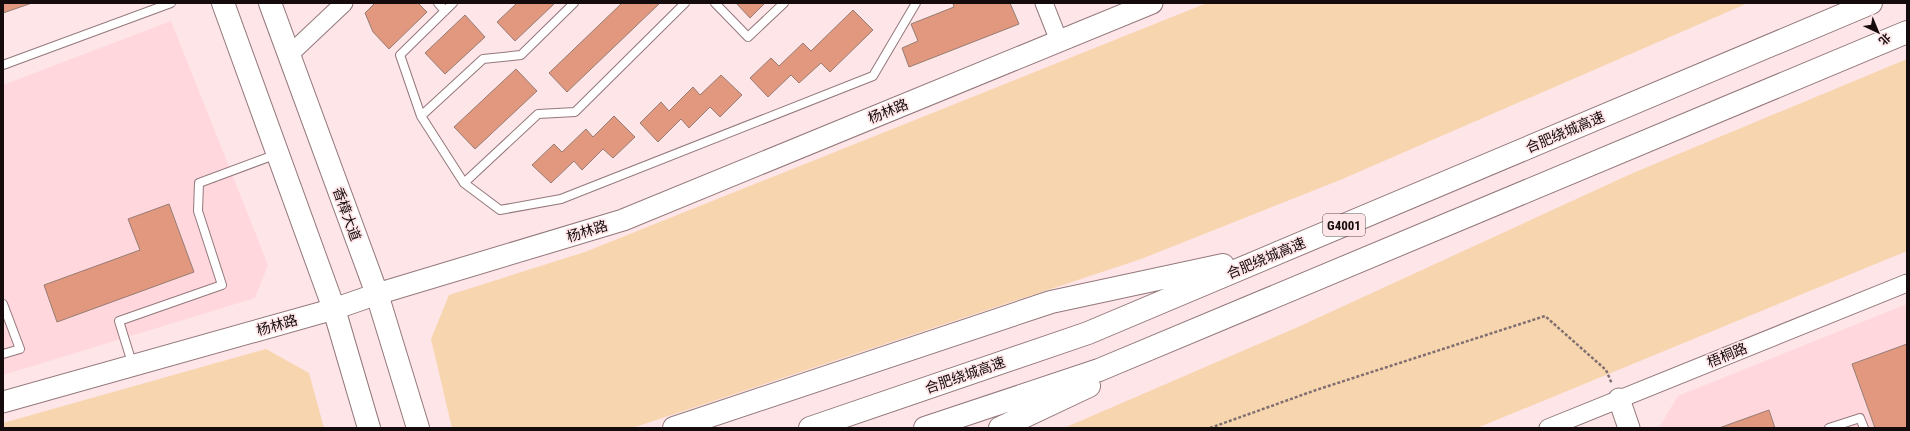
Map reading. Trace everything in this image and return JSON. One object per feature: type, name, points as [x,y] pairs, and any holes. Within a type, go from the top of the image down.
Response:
[{"type":"main road","points":[[223,3],[334,310],[369,428]]},
{"type":"main road","name":"香樟大道","points":[[270,3],[377,294],[418,428]]},
{"type":"main road","name":"合肥绕城高速","points":[[810,428],[1088,333],[1871,3]]},
{"type":"main road","points":[[925,428],[1099,370],[1907,32]]},
{"type":"main road","points":[[674,428],[1051,302],[1275,254]]},
{"type":"main road","points":[[1000,428],[1285,292]]},
{"type":"street","points":[[289,55],[344,3]]},
{"type":"street","points":[[1044,3],[1060,41]]},
{"type":"street","name":"杨林路","points":[[3,402],[334,310],[377,294],[622,220],[1152,3]]},
{"type":"street","name":"梧桐路","points":[[1548,428],[1907,283]]},
{"type":"street","points":[[1619,400],[1629,428]]},
{"type":"lane","points":[[3,65],[171,3]]},
{"type":"lane","points":[[438,3],[445,11]]},
{"type":"lane","points":[[453,3],[400,55],[421,116],[464,183],[500,210],[561,199],[873,76],[916,3]]},
{"type":"lane","points":[[421,116],[483,59],[521,56],[574,3]]},
{"type":"lane","points":[[464,183],[538,114],[575,112],[685,3]]},
{"type":"lane","points":[[715,3],[748,37],[784,3]]},
{"type":"lane","points":[[133,366],[119,321],[222,284],[198,211],[199,183],[278,154]]},
{"type":"lane","points":[[3,304],[20,349],[3,354]]},
{"type":"lane","points":[[1829,428],[1860,418],[1864,428]]},
{"type":"path","points":[[1210,428],[1316,390],[1544,316],[1606,370],[1619,400]]},
{"type":"shaded area","points":[[1207,3],[1748,3],[1340,180],[1141,259],[632,428],[452,428],[431,339],[449,295],[585,252]]},
{"type":"shaded area","points":[[171,21],[268,265],[255,298],[3,375],[3,85]]},
{"type":"shaded area","points":[[1907,59],[1907,251],[1477,428],[1064,428],[1298,327],[1633,173]]},
{"type":"shaded area","points":[[1907,304],[1907,428],[1660,428],[1678,396]]},
{"type":"shaded area","points":[[266,349],[309,373],[324,428],[3,428],[3,423]]},
{"type":"building","points":[[3,3],[32,3],[3,13]]},
{"type":"building","points":[[375,3],[418,3],[427,12],[389,49],[373,32],[365,13]]},
{"type":"building","points":[[517,3],[555,3],[515,41],[497,22]]},
{"type":"building","points":[[622,3],[660,3],[567,92],[549,73]]},
{"type":"building","points":[[736,3],[765,3],[750,18]]},
{"type":"building","points":[[953,3],[1010,3],[1019,24],[909,67],[902,48],[918,41],[911,24],[954,7]]},
{"type":"building","points":[[853,10],[873,30],[830,72],[821,63],[799,83],[791,75],[768,97],[750,78],[771,58],[779,66],[803,43],[811,51]]},
{"type":"building","points":[[465,15],[485,37],[445,74],[425,53]]},
{"type":"building","points":[[516,69],[537,91],[475,149],[454,127]]},
{"type":"building","points":[[721,75],[742,95],[720,117],[710,107],[689,128],[681,119],[658,142],[640,123],[661,102],[669,111],[693,87],[700,95]]},
{"type":"building","points":[[614,116],[635,137],[613,158],[603,149],[582,170],[574,161],[551,183],[532,165],[554,144],[562,152],[586,129],[593,137]]},
{"type":"building","points":[[169,204],[194,272],[57,322],[44,285],[140,250],[128,219]]},
{"type":"building","points":[[1907,344],[1907,428],[1875,428],[1852,364]]},
{"type":"building","points":[[1769,410],[1775,428],[1719,428]]}]
